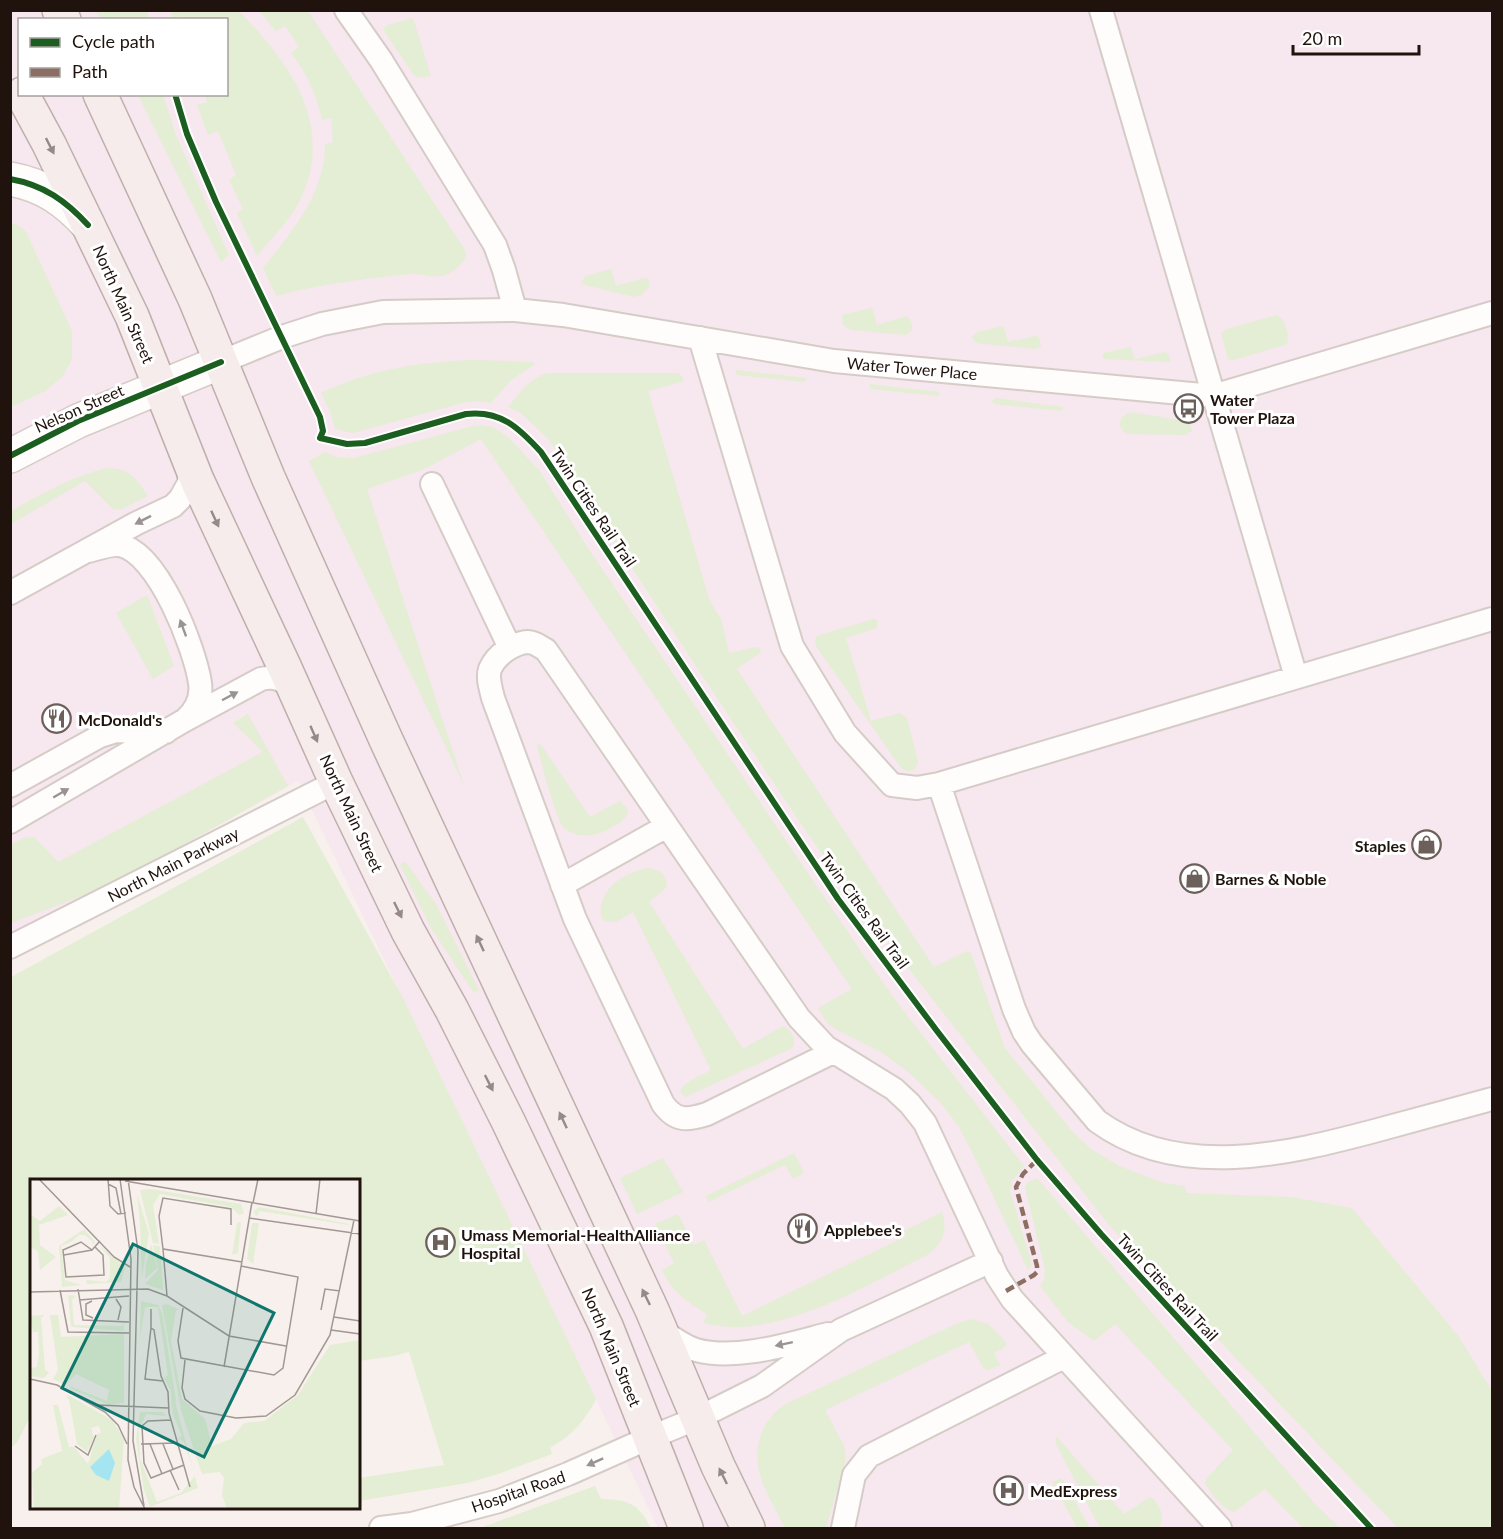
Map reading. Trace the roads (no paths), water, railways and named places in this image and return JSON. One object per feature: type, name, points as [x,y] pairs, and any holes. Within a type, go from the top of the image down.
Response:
[{"type":"main road","points":[[10,74],[18,87]]},
{"type":"main road","name":"North Main Street","points":[[23,96],[49,144],[132,316],[190,465],[336,782],[408,931],[452,1010],[518,1142],[606,1326],[686,1528]]},
{"type":"main road","points":[[101,96],[195,299],[268,477],[387,742],[660,1329],[718,1466],[748,1528]]},
{"type":"street","points":[[10,179],[43,188],[61,199],[88,225]]},
{"type":"street","name":"Nelson Street","points":[[10,456],[78,421],[221,362]]},
{"type":"lane","points":[[346,10],[381,60],[495,245],[515,310]]},
{"type":"lane","points":[[1101,10],[1296,677]]},
{"type":"lane","name":"Water Tower Place","points":[[221,362],[322,324],[383,312],[515,310],[563,315],[834,361],[1213,396]]},
{"type":"lane","points":[[1213,396],[1492,313]]},
{"type":"lane","points":[[700,338],[792,646],[845,733],[892,785],[917,788],[939,784],[1492,619]]},
{"type":"lane","points":[[10,593],[173,506],[189,483],[190,465]]},
{"type":"lane","points":[[432,484],[510,648]]},
{"type":"lane","points":[[10,786],[100,736],[116,731],[176,726],[195,711],[200,684],[186,635],[166,589],[136,554],[128,549],[119,545],[88,551]]},
{"type":"lane","points":[[833,1052],[707,1114],[692,1119],[674,1116],[663,1104],[575,919],[490,685],[490,669],[505,650],[527,642],[546,650],[799,1018],[826,1047],[894,1089],[925,1123],[997,1276],[1012,1299],[1218,1528]]},
{"type":"lane","points":[[10,822],[261,679],[277,678],[295,690]]},
{"type":"lane","name":"North Main Parkway","points":[[10,947],[336,782]]},
{"type":"lane","points":[[939,784],[1014,1009],[1024,1032],[1097,1121],[1113,1132],[1141,1145],[1171,1153],[1228,1157],[1277,1154],[1342,1140],[1492,1099]]},
{"type":"lane","points":[[562,885],[667,826]]},
{"type":"lane","points":[[660,1329],[696,1349],[723,1354],[759,1350],[841,1330],[990,1261]]},
{"type":"lane","name":"Hospital Road","points":[[381,1528],[412,1524],[499,1501],[568,1474],[698,1418],[762,1386],[841,1330]]},
{"type":"lane","points":[[843,1528],[854,1475],[869,1456],[1064,1357]]},
{"type":"place","name":"Water Tower Plaza","points":[[1189,408]]},
{"type":"place","name":"McDonald's","points":[[57,719]]},
{"type":"place","name":"Staples","points":[[1427,845]]},
{"type":"place","name":"Barnes & Noble","points":[[1194,878]]},
{"type":"place","name":"Applebee's","points":[[803,1229]]},
{"type":"place","name":"Umass Memorial-HealthAlliance Hospital","points":[[440,1243]]},
{"type":"place","name":"MedExpress","points":[[1009,1490]]}]
